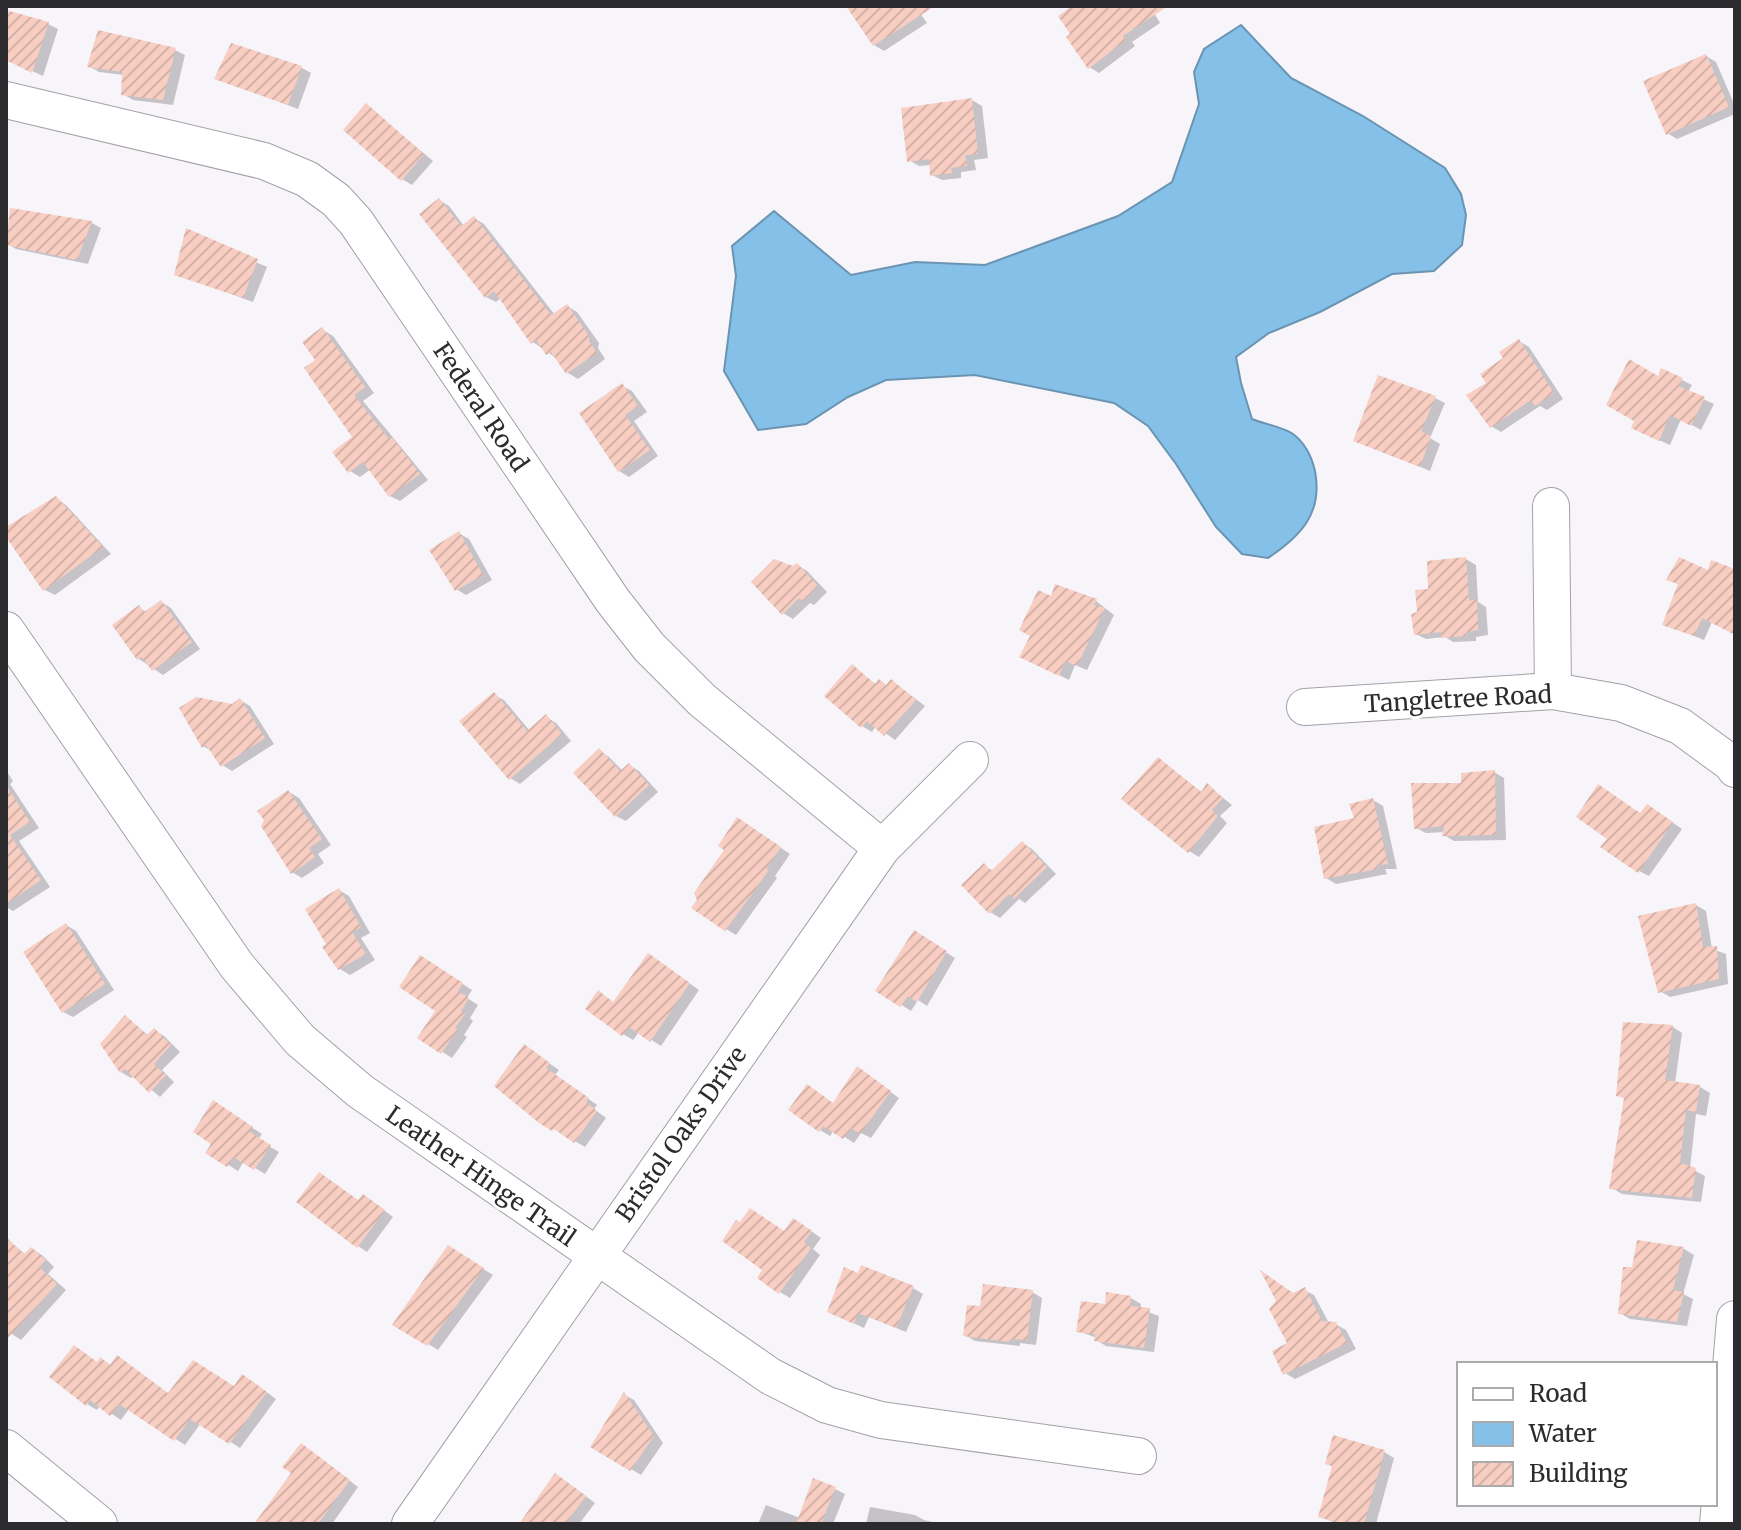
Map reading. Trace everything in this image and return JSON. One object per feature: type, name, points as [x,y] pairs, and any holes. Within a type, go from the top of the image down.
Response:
[{"type":"street","name":"Federal Road","points":[[6,100],[264,161],[307,179],[336,200],[356,222],[613,601],[649,647],[702,700],[882,848]]},
{"type":"street","points":[[1551,506],[1553,691]]},
{"type":"street","name":"Leather Hinge Trail","points":[[6,630],[237,966],[300,1040],[360,1091],[770,1376],[827,1405],[881,1420],[1138,1456]]},
{"type":"street","name":"Tangletree Road","points":[[1305,707],[1553,691],[1621,703],[1680,726],[1735,769]]},
{"type":"street","name":"Bristol Oaks Drive","points":[[410,1524],[882,848],[970,760]]},
{"type":"street","points":[[1718,1524],[1735,1319]]},
{"type":"street","points":[[6,1448],[99,1524]]},
{"type":"water","points":[[1241,25],[1291,78],[1363,116],[1445,168],[1461,194],[1466,215],[1462,245],[1434,271],[1392,274],[1320,312],[1269,333],[1236,357],[1252,419],[1293,434],[1304,446],[1314,466],[1316,499],[1307,522],[1290,541],[1268,558],[1242,554],[1216,527],[1148,426],[1114,403],[975,375],[886,380],[848,397],[806,424],[758,430],[724,371],[736,276],[732,246],[774,211],[851,275],[915,262],[985,265],[1118,216],[1172,182],[1199,104],[1194,72],[1204,49]]},
{"type":"building","points":[[846,6],[935,6],[873,46]]},
{"type":"building","points":[[1072,6],[1168,6],[1123,36],[1126,40],[1088,69],[1066,37],[1070,34],[1058,16]]},
{"type":"building","points":[[6,10],[49,22],[32,73],[6,60]]},
{"type":"building","points":[[98,30],[176,48],[163,100],[121,95],[122,72],[87,67]]},
{"type":"building","points":[[231,43],[302,66],[288,105],[214,79]]},
{"type":"building","points":[[1706,54],[1729,107],[1666,135],[1643,81]]},
{"type":"building","points":[[972,98],[978,154],[965,155],[967,166],[951,168],[952,173],[930,176],[929,159],[907,162],[901,108]]},
{"type":"building","points":[[366,103],[424,154],[401,181],[343,130]]},
{"type":"building","points":[[439,198],[461,226],[474,216],[551,315],[567,304],[597,353],[566,374],[551,352],[546,355],[536,340],[531,344],[494,291],[485,298],[419,214]]},
{"type":"building","points":[[10,208],[92,221],[77,260],[6,245]]},
{"type":"building","points":[[186,228],[258,259],[243,298],[174,275]]},
{"type":"building","points":[[322,327],[365,387],[354,395],[420,474],[389,497],[363,462],[348,473],[332,452],[352,437],[304,368],[315,360],[302,342]]},
{"type":"building","points":[[1519,339],[1554,393],[1535,406],[1531,400],[1490,428],[1466,395],[1486,383],[1480,374],[1503,358],[1499,352]]},
{"type":"building","points":[[1629,359],[1658,376],[1661,368],[1683,378],[1678,386],[1705,397],[1691,426],[1670,415],[1659,441],[1631,428],[1634,421],[1606,405]]},
{"type":"building","points":[[1378,375],[1436,396],[1421,431],[1431,436],[1420,467],[1353,441]]},
{"type":"building","points":[[622,383],[638,406],[625,415],[650,450],[618,472],[579,413]]},
{"type":"building","points":[[56,496],[103,547],[43,591],[6,537],[6,527]]},
{"type":"building","points":[[459,531],[483,575],[455,591],[429,550]]},
{"type":"building","points":[[1466,557],[1469,601],[1477,599],[1478,630],[1466,632],[1467,636],[1441,638],[1441,632],[1414,635],[1411,614],[1417,612],[1415,590],[1428,589],[1427,561]]},
{"type":"building","points":[[1679,557],[1708,570],[1711,560],[1735,569],[1735,635],[1702,618],[1694,636],[1662,625],[1678,584],[1666,580]]},
{"type":"building","points":[[774,559],[793,566],[797,563],[818,586],[803,601],[799,598],[782,615],[751,582]]},
{"type":"building","points":[[1055,584],[1097,599],[1094,605],[1105,608],[1077,666],[1065,661],[1059,676],[1019,657],[1030,636],[1019,630],[1038,590],[1051,596]]},
{"type":"building","points":[[161,600],[192,642],[152,671],[142,657],[137,660],[112,625],[139,605],[144,612]]},
{"type":"building","points":[[852,664],[875,684],[879,679],[886,685],[891,679],[916,700],[884,736],[867,721],[861,728],[824,696]]},
{"type":"building","points":[[494,692],[527,731],[546,714],[562,734],[509,780],[459,721]]},
{"type":"building","points":[[196,697],[232,704],[240,698],[265,738],[221,767],[206,745],[202,748],[179,708]]},
{"type":"building","points":[[599,748],[620,771],[629,763],[649,785],[615,817],[573,773]]},
{"type":"building","points":[[1158,757],[1201,792],[1207,783],[1223,798],[1212,810],[1218,816],[1188,853],[1121,799]]},
{"type":"building","points":[[1495,770],[1496,835],[1442,836],[1444,826],[1414,829],[1411,783],[1461,783],[1461,773]]},
{"type":"building","points":[[1598,784],[1640,813],[1647,804],[1673,822],[1638,873],[1600,847],[1607,839],[1576,817]]},
{"type":"building","points":[[6,785],[30,822],[10,835],[41,880],[6,904]]},
{"type":"building","points":[[288,790],[322,839],[309,848],[315,857],[291,874],[261,826],[264,820],[257,811]]},
{"type":"building","points":[[1373,798],[1388,864],[1376,865],[1378,869],[1324,879],[1314,827],[1354,818],[1349,804]]},
{"type":"building","points":[[737,817],[781,847],[766,869],[769,870],[725,931],[691,908],[697,900],[694,893],[724,850],[718,846]]},
{"type":"building","points":[[1022,841],[1047,867],[1014,899],[1009,894],[989,914],[961,885],[984,863],[991,871]]},
{"type":"building","points":[[339,888],[361,927],[352,932],[366,954],[338,970],[322,947],[326,944],[305,909]]},
{"type":"building","points":[[1696,903],[1703,947],[1717,946],[1719,979],[1658,993],[1638,916]]},
{"type":"building","points":[[66,923],[105,984],[62,1013],[23,952]]},
{"type":"building","points":[[914,930],[947,951],[917,1002],[908,996],[900,1007],[875,991]]},
{"type":"building","points":[[648,953],[690,983],[650,1042],[629,1027],[622,1036],[585,1009],[598,990],[613,1002]]},
{"type":"building","points":[[420,955],[463,983],[458,991],[469,998],[461,1011],[465,1014],[455,1028],[458,1029],[441,1054],[417,1038],[435,1011],[399,987]]},
{"type":"building","points":[[125,1015],[147,1035],[154,1028],[171,1045],[154,1064],[166,1075],[149,1093],[125,1069],[120,1073],[100,1044]]},
{"type":"building","points":[[1623,1022],[1673,1025],[1665,1080],[1700,1085],[1696,1112],[1686,1110],[1680,1163],[1696,1168],[1692,1198],[1609,1189],[1624,1098],[1616,1096]]},
{"type":"building","points":[[524,1044],[550,1063],[546,1068],[589,1098],[586,1102],[597,1111],[574,1143],[539,1123],[494,1086]]},
{"type":"building","points":[[857,1066],[891,1091],[860,1134],[851,1128],[843,1139],[823,1126],[819,1132],[788,1110],[807,1084],[833,1103]]},
{"type":"building","points":[[213,1100],[253,1127],[250,1132],[271,1145],[254,1170],[233,1157],[227,1167],[205,1153],[211,1144],[193,1132]]},
{"type":"building","points":[[319,1172],[358,1200],[363,1194],[385,1210],[357,1248],[296,1202]]},
{"type":"building","points":[[750,1208],[784,1231],[793,1218],[812,1231],[804,1242],[811,1248],[779,1294],[757,1278],[762,1270],[722,1241],[736,1220],[740,1222]]},
{"type":"building","points":[[6,1237],[24,1254],[31,1247],[46,1260],[39,1267],[57,1284],[6,1340]]},
{"type":"building","points":[[1637,1240],[1684,1247],[1673,1290],[1684,1292],[1677,1322],[1618,1314],[1623,1267],[1632,1267]]},
{"type":"building","points":[[448,1245],[484,1268],[427,1346],[392,1325]]},
{"type":"building","points":[[861,1265],[914,1286],[896,1328],[858,1313],[854,1324],[827,1312],[844,1267],[858,1273]]},
{"type":"building","points":[[1260,1270],[1293,1293],[1305,1287],[1322,1321],[1336,1322],[1347,1343],[1283,1375],[1272,1351],[1287,1343],[1269,1309],[1276,1301]]},
{"type":"building","points":[[983,1284],[1033,1290],[1027,1340],[1011,1339],[1010,1342],[963,1336],[967,1305],[980,1306]]},
{"type":"building","points":[[1106,1292],[1131,1296],[1130,1306],[1150,1308],[1144,1348],[1094,1341],[1095,1334],[1076,1332],[1081,1301],[1105,1304]]},
{"type":"building","points":[[74,1345],[97,1362],[100,1357],[110,1365],[117,1355],[168,1393],[193,1360],[234,1386],[242,1374],[267,1392],[229,1444],[190,1419],[174,1441],[119,1404],[110,1416],[90,1400],[86,1406],[49,1377]]},
{"type":"building","points":[[624,1392],[654,1436],[630,1471],[590,1447]]},
{"type":"building","points":[[1333,1435],[1385,1450],[1364,1524],[1343,1524],[1318,1517],[1332,1466],[1325,1464]]},
{"type":"building","points":[[301,1443],[350,1480],[318,1524],[254,1524],[291,1473],[282,1467]]},
{"type":"building","points":[[555,1473],[586,1496],[565,1524],[519,1524]]},
{"type":"building","points":[[813,1478],[836,1487],[821,1524],[796,1524]]}]
